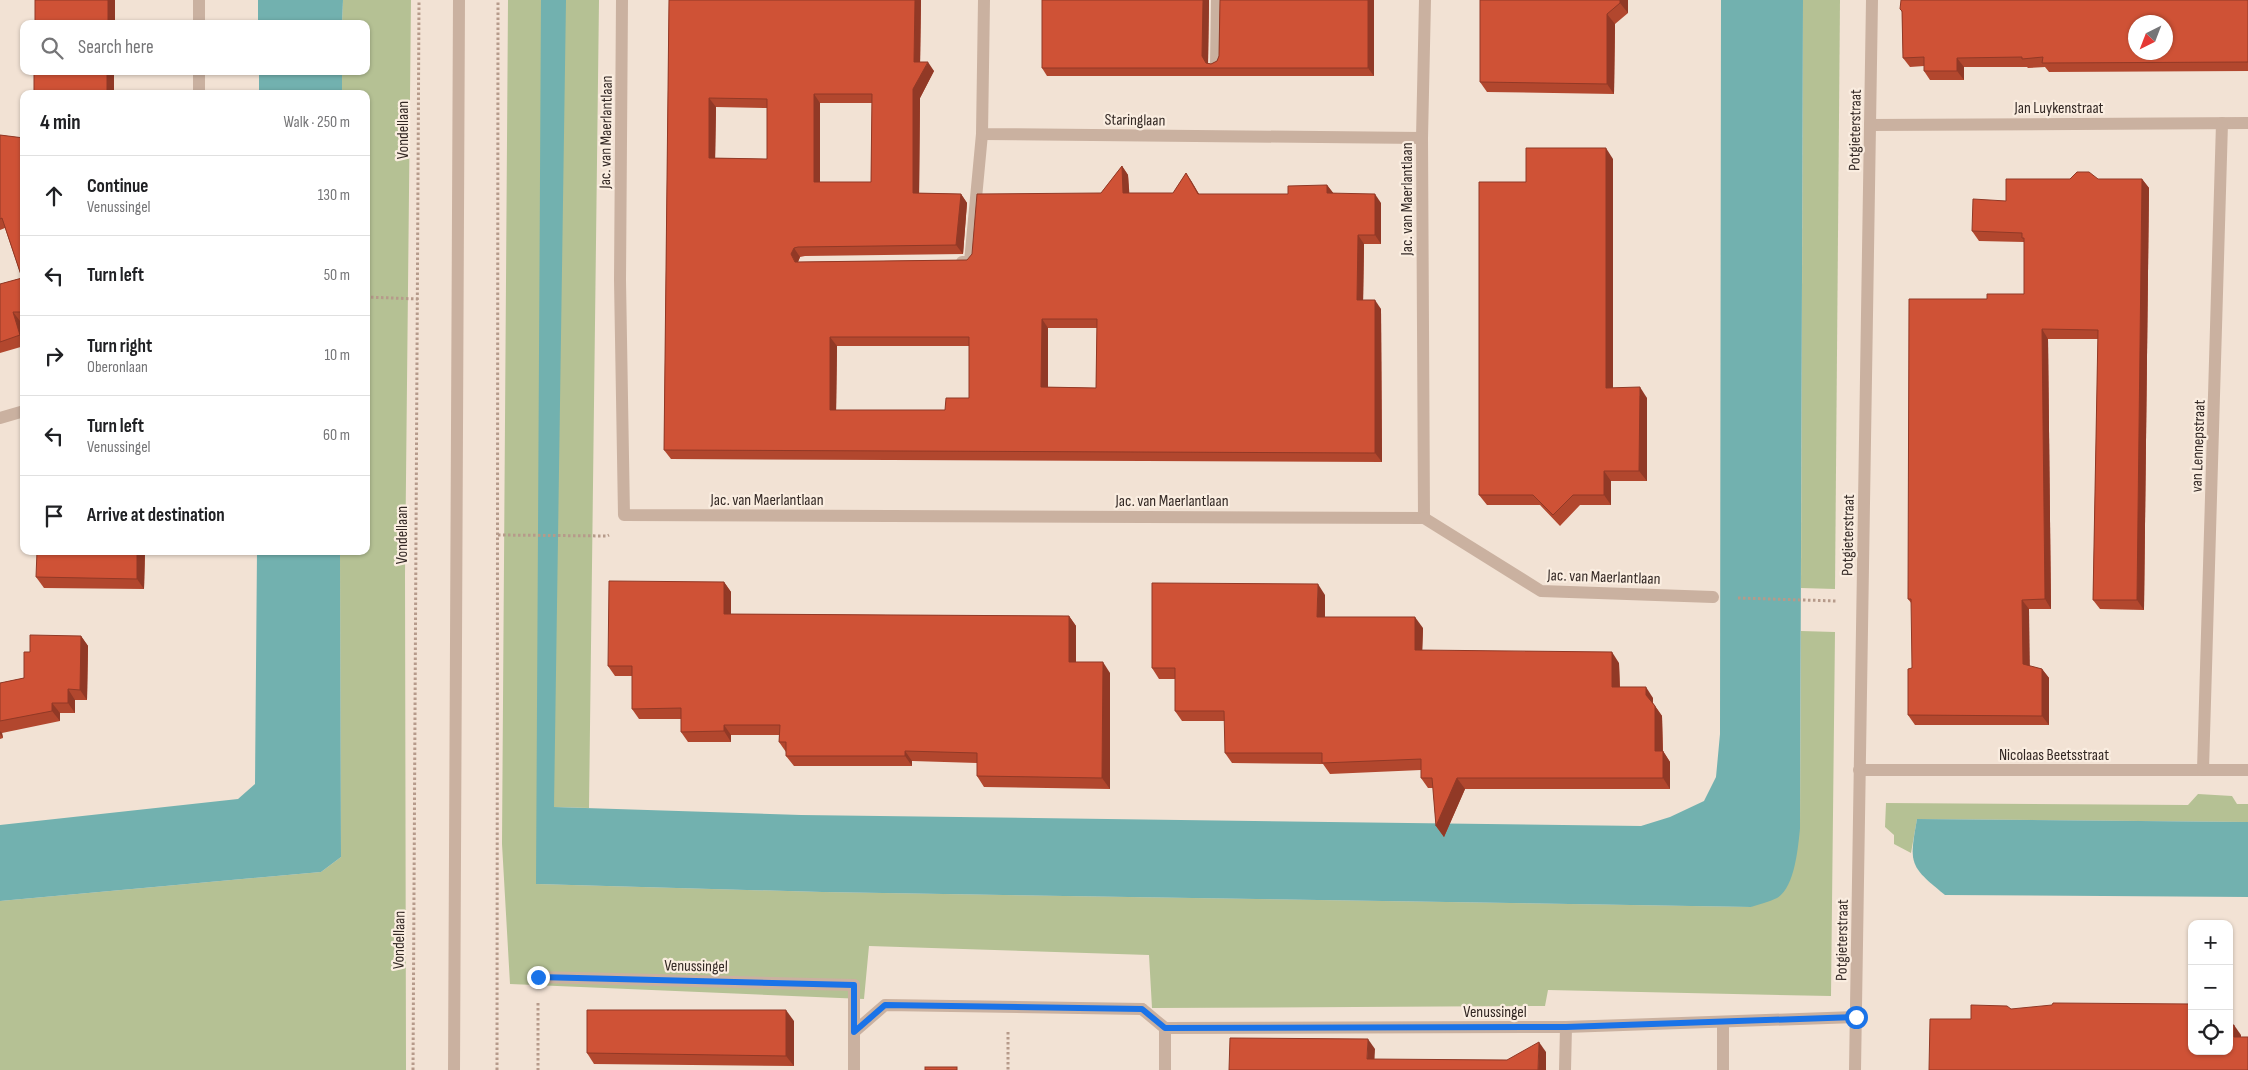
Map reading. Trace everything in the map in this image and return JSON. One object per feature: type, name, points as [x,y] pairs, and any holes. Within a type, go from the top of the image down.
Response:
[{"type":"street","points":[[199,0],[199,20]]},
{"type":"street","points":[[454,1070],[459,0]]},
{"type":"street","name":"Jac. van Maerlantlaan","points":[[622,0],[620,280],[624,514],[1424,518],[1541,591],[1713,597]]},
{"type":"street","points":[[951,262],[970,262],[982,134],[984,0]]},
{"type":"street","points":[[1216,64],[1217,0]]},
{"type":"street","name":"Jac. van Maerlantlaan","points":[[1424,518],[1422,138],[1425,0]]},
{"type":"street","name":"Potgieterstraat","points":[[1855,1070],[1872,0]]},
{"type":"street","points":[[199,75],[199,90]]},
{"type":"street","name":"van Lennepstraat","points":[[2204,770],[2222,123]]},
{"type":"street","name":"Jan Luykenstraat","points":[[1870,125],[2248,123]]},
{"type":"street","name":"Staringlaan","points":[[982,134],[1422,138]]},
{"type":"street","points":[[0,418],[20,411]]},
{"type":"street","name":"Nicolaas Beetsstraat","points":[[1859,770],[2248,770]]},
{"type":"street","name":"Venussingel","points":[[538,977],[854,985],[854,1032]]},
{"type":"street","points":[[854,1070],[854,1032],[885,1005],[1142,1009],[1165,1028],[1165,1070]]},
{"type":"street","name":"Venussingel","points":[[1165,1028],[1566,1027],[1856,1017]]},
{"type":"street","points":[[1723,1022],[1723,1070]]},
{"type":"street","points":[[1565,1070],[1566,1027]]},
{"type":"path","name":"Vondellaan","points":[[413,1070],[419,0]]},
{"type":"path","points":[[497,1070],[498,0]]},
{"type":"path","points":[[370,297],[418,299]]},
{"type":"path","points":[[498,535],[576,536]]},
{"type":"path","points":[[1713,597],[1808,600]]},
{"type":"path","points":[[538,977],[538,1070]]},
{"type":"path","points":[[1008,1006],[1008,1070]]},
{"type":"green space","points":[[343,0],[411,0],[405,575],[406,1070],[0,1070],[0,901],[321,872],[341,857],[340,555],[370,555],[370,90],[342,90],[342,75],[370,75],[370,20],[342,20]]},
{"type":"green space","points":[[508,0],[599,0],[589,808],[554,807],[536,884],[822,892],[1751,907],[1800,829],[1801,631],[1835,632],[1831,996],[1548,990],[1545,1006],[1152,1008],[1149,955],[869,946],[864,999],[510,984],[502,844]]},
{"type":"green space","points":[[1803,0],[1840,0],[1835,589],[1801,588]]},
{"type":"green space","points":[[2198,794],[2232,796],[2237,804],[2248,804],[2248,822],[1917,819],[1911,853],[1894,844],[1894,835],[1885,827],[1886,803],[2188,805]]},
{"type":"water","points":[[258,0],[343,0],[342,20],[258,20]]},
{"type":"water","points":[[541,0],[566,0],[554,807],[801,815],[1641,826],[1670,817],[1704,801],[1716,777],[1720,734],[1721,0],[1803,0],[1800,829],[1795,866],[1788,886],[1783,893],[1777,898],[1751,907],[822,892],[536,884]]},
{"type":"water","points":[[259,75],[342,75],[342,90],[259,90]]},
{"type":"water","points":[[257,555],[340,555],[341,857],[321,872],[0,901],[0,825],[238,799],[255,784]]},
{"type":"water","points":[[1917,819],[2248,822],[2248,897],[1945,895],[1924,877],[1915,863],[1913,846]]},
{"type":"building","points":[[35,0],[108,0],[108,20],[35,20]]},
{"type":"building","points":[[669,0],[915,0],[914,62],[928,62],[913,89],[913,193],[961,194],[956,245],[798,247],[794,248],[791,254],[795,262],[967,260],[972,254],[977,194],[1101,193],[1122,166],[1123,193],[1173,193],[1186,173],[1198,194],[1288,194],[1288,186],[1327,185],[1327,193],[1375,194],[1375,235],[1358,235],[1357,300],[1375,300],[1375,453],[664,450]],"holes":[[[814,94],[872,94],[871,182],[814,182]],[[709,98],[767,99],[767,159],[709,158]],[[1042,319],[1097,319],[1096,388],[1041,387]],[[830,337],[969,337],[969,398],[946,398],[945,410],[830,410]]]},
{"type":"building","points":[[1042,0],[1203,0],[1202,56],[1206,63],[1211,64],[1217,61],[1219,56],[1220,0],[1368,0],[1368,68],[1042,68]]},
{"type":"building","points":[[1480,0],[1620,0],[1620,3],[1607,14],[1607,84],[1480,82]]},
{"type":"building","points":[[1901,0],[2248,0],[2248,62],[2042,63],[2043,57],[2022,59],[2022,57],[1957,58],[1957,71],[1924,71],[1924,57],[1903,58],[1902,11],[1900,9]]},
{"type":"building","points":[[34,75],[107,75],[107,90],[34,90]]},
{"type":"building","points":[[0,135],[20,138],[20,272],[2,218],[0,219]]},
{"type":"building","points":[[1526,148],[1606,148],[1606,388],[1640,387],[1639,471],[1604,471],[1604,495],[1573,495],[1553,515],[1533,495],[1479,495],[1479,182],[1526,182]]},
{"type":"building","points":[[2077,172],[2089,172],[2098,179],[2142,179],[2137,600],[2093,600],[2098,330],[2042,329],[2045,599],[2022,600],[2023,664],[2042,669],[2042,716],[1908,715],[1908,669],[1912,668],[1911,599],[1908,599],[1909,299],[1987,299],[1987,294],[2024,294],[2024,238],[2022,238],[2022,233],[1972,231],[1973,199],[2006,201],[2006,179],[2070,179]]},
{"type":"building","points":[[20,279],[20,312],[13,312],[20,335],[0,342],[0,284]]},
{"type":"building","points":[[37,555],[137,555],[137,579],[36,577]]},
{"type":"building","points":[[609,581],[724,582],[724,614],[1069,616],[1069,662],[1103,662],[1102,778],[977,776],[977,753],[905,751],[905,756],[786,756],[786,742],[779,742],[780,725],[724,725],[724,731],[681,732],[681,708],[632,709],[632,666],[608,666]]},
{"type":"building","points":[[1152,583],[1318,584],[1317,617],[1415,617],[1415,650],[1612,652],[1612,687],[1646,687],[1646,695],[1655,706],[1655,751],[1663,751],[1663,778],[1457,778],[1436,826],[1432,778],[1421,778],[1421,759],[1322,763],[1322,753],[1225,753],[1224,711],[1175,711],[1175,668],[1152,668]]},
{"type":"building","points":[[30,635],[81,636],[80,690],[68,689],[68,703],[52,703],[52,711],[0,721],[0,683],[24,678],[24,652],[30,652]]},
{"type":"building","points":[[2053,1003],[2188,1004],[2188,1055],[2233,1055],[2234,1025],[2234,1037],[2248,1037],[2248,1070],[1929,1070],[1930,1019],[1971,1019],[1971,1005],[2007,1006],[2011,1009],[2052,1005]]},
{"type":"building","points":[[587,1010],[786,1010],[786,1056],[587,1053]]},
{"type":"building","points":[[1230,1038],[1368,1039],[1367,1059],[1507,1060],[1539,1042],[1538,1070],[1229,1070]]},
{"type":"building","points":[[925,1067],[957,1067],[957,1070],[925,1070]]},
{"type":"route","points":[[538,977],[854,985],[854,1032],[885,1005],[1142,1009],[1165,1028],[1566,1027],[1856,1017]]}]
